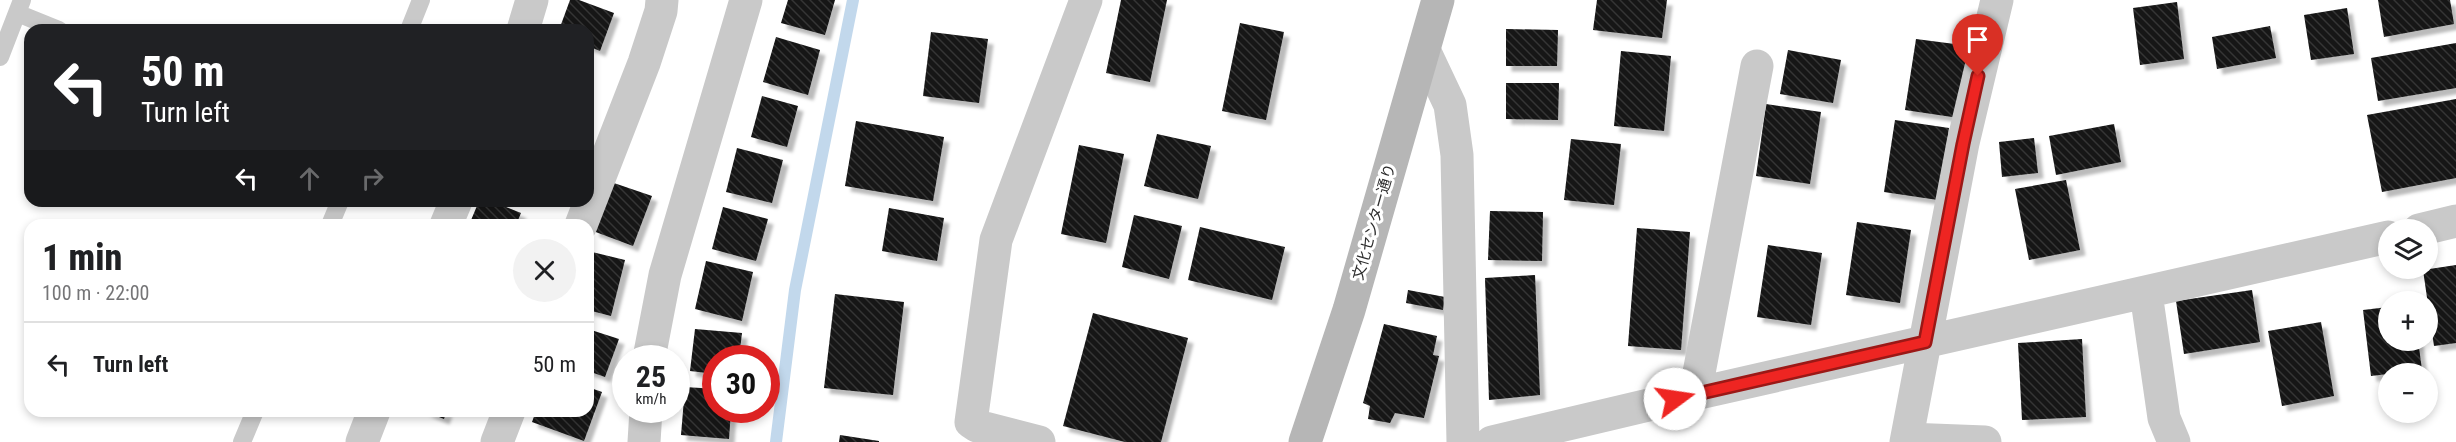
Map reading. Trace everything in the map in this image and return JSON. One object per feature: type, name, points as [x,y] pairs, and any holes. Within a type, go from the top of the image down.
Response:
[{"type":"street","points":[[526,24],[532,0]]},
{"type":"street","points":[[594,192],[644,63],[661,11],[662,0]]},
{"type":"street","points":[[652,345],[665,275],[746,0]]},
{"type":"street","points":[[1039,442],[977,426],[971,422],[996,240],[1086,0]]},
{"type":"street","name":"文化センター通り","points":[[1305,442],[1349,310],[1438,0]]},
{"type":"street","points":[[1985,442],[1907,440],[1963,144],[1997,0]]},
{"type":"street","points":[[1424,50],[1450,105],[1457,155],[1463,442]]},
{"type":"street","points":[[1695,394],[1757,66]]},
{"type":"street","points":[[2438,225],[2456,221]]},
{"type":"street","points":[[1492,442],[1593,431],[1695,394],[2378,239]]},
{"type":"street","points":[[2146,293],[2164,418],[2171,441]]},
{"type":"street","points":[[362,442],[372,417]]},
{"type":"street","points":[[497,442],[507,417]]},
{"type":"street","points":[[644,442],[645,423]]},
{"type":"lane","points":[[411,24],[421,0]]},
{"type":"lane","points":[[0,57],[20,6],[49,24]]},
{"type":"lane","points":[[242,442],[252,417]]},
{"type":"building","points":[[570,0],[579,0],[614,13],[600,51],[594,48],[594,24],[561,24]]},
{"type":"building","points":[[788,0],[835,0],[825,35],[781,23]]},
{"type":"building","points":[[1121,0],[1167,0],[1150,82],[1106,73]]},
{"type":"building","points":[[1597,0],[1667,0],[1662,38],[1593,30]]},
{"type":"building","points":[[2378,0],[2450,0],[2454,24],[2384,37]]},
{"type":"building","points":[[2177,2],[2184,59],[2140,65],[2133,8]]},
{"type":"building","points":[[2347,8],[2354,54],[2311,60],[2304,15]]},
{"type":"building","points":[[1240,23],[1284,32],[1266,120],[1222,111]]},
{"type":"building","points":[[2270,26],[2276,58],[2217,69],[2212,37]]},
{"type":"building","points":[[1506,29],[1558,30],[1557,66],[1506,66]]},
{"type":"building","points":[[931,32],[988,39],[979,103],[923,96]]},
{"type":"building","points":[[776,37],[820,50],[808,95],[763,82]]},
{"type":"building","points":[[1916,39],[1970,46],[1959,118],[1905,110]]},
{"type":"building","points":[[2456,43],[2456,88],[2378,101],[2371,58]]},
{"type":"building","points":[[1788,50],[1841,60],[1833,103],[1780,94]]},
{"type":"building","points":[[1621,51],[1671,56],[1664,131],[1614,126]]},
{"type":"building","points":[[1506,83],[1559,83],[1558,120],[1506,119]]},
{"type":"building","points":[[762,96],[798,106],[787,147],[751,137]]},
{"type":"building","points":[[2456,99],[2456,178],[2382,192],[2367,115]]},
{"type":"building","points":[[1766,104],[1821,112],[1810,184],[1756,176]]},
{"type":"building","points":[[1895,120],[1949,128],[1938,200],[1884,192]]},
{"type":"building","points":[[856,121],[944,137],[933,201],[845,186]]},
{"type":"building","points":[[2114,124],[2121,162],[2056,175],[2049,136]]},
{"type":"building","points":[[1157,134],[1211,146],[1198,199],[1144,186]]},
{"type":"building","points":[[2034,138],[2038,173],[2002,177],[1999,142]]},
{"type":"building","points":[[1571,139],[1621,144],[1614,205],[1564,200]]},
{"type":"building","points":[[1079,145],[1124,154],[1106,243],[1061,234]]},
{"type":"building","points":[[737,148],[783,160],[772,203],[726,192]]},
{"type":"building","points":[[2066,180],[2080,250],[2029,260],[2015,189]]},
{"type":"building","points":[[611,182],[652,196],[633,246],[594,231]]},
{"type":"building","points":[[476,207],[506,207],[521,213],[518,219],[472,219]]},
{"type":"building","points":[[723,207],[768,219],[756,261],[712,249]]},
{"type":"building","points":[[889,208],[944,218],[937,261],[882,251]]},
{"type":"building","points":[[1490,211],[1543,212],[1542,261],[1488,260]]},
{"type":"building","points":[[1134,215],[1182,226],[1169,279],[1122,267]]},
{"type":"building","points":[[1857,222],[1911,230],[1900,303],[1846,295]]},
{"type":"building","points":[[1200,227],[1285,247],[1272,300],[1188,280]]},
{"type":"building","points":[[1637,228],[1690,232],[1681,350],[1628,346]]},
{"type":"building","points":[[1768,245],[1822,253],[1811,325],[1757,317]]},
{"type":"building","points":[[594,252],[625,260],[611,316],[594,312]]},
{"type":"building","points":[[706,261],[753,272],[742,321],[695,309]]},
{"type":"building","points":[[2456,265],[2456,343],[2438,345],[2438,291],[2426,291],[2424,279],[2438,279],[2438,268]]},
{"type":"building","points":[[1535,275],[1540,395],[1489,400],[1485,278]]},
{"type":"building","points":[[1408,290],[1445,297],[1443,310],[1406,303]]},
{"type":"building","points":[[2252,290],[2260,342],[2184,354],[2176,301]]},
{"type":"building","points":[[835,294],[904,302],[893,395],[824,388]]},
{"type":"building","points":[[2378,308],[2378,351],[2419,351],[2421,363],[2378,363],[2378,375],[2371,376],[2363,310]]},
{"type":"building","points":[[1093,313],[1188,338],[1161,442],[1125,442],[1063,426]]},
{"type":"building","points":[[2321,322],[2334,396],[2282,406],[2268,331]]},
{"type":"building","points":[[1384,324],[1437,336],[1433,355],[1439,356],[1424,418],[1395,413],[1390,423],[1368,419],[1370,406],[1363,403]]},
{"type":"building","points":[[695,329],[742,333],[741,345],[702,345],[702,372],[690,371]]},
{"type":"building","points":[[594,331],[619,339],[617,345],[612,345],[612,358],[605,377],[594,373]]},
{"type":"building","points":[[2082,339],[2086,417],[2022,420],[2018,343]]},
{"type":"building","points":[[690,387],[702,388],[702,423],[730,423],[729,439],[681,435],[682,423],[690,423]]},
{"type":"building","points":[[594,389],[602,392],[594,414]]},
{"type":"building","points":[[534,417],[593,417],[584,441],[532,422]]},
{"type":"building","points":[[840,435],[879,441],[879,442],[839,442]]},
{"type":"waterway","points":[[776,442],[795,290],[853,0]]},
{"type":"route","points":[[1675,399],[1925,342],[1978,76]]}]
